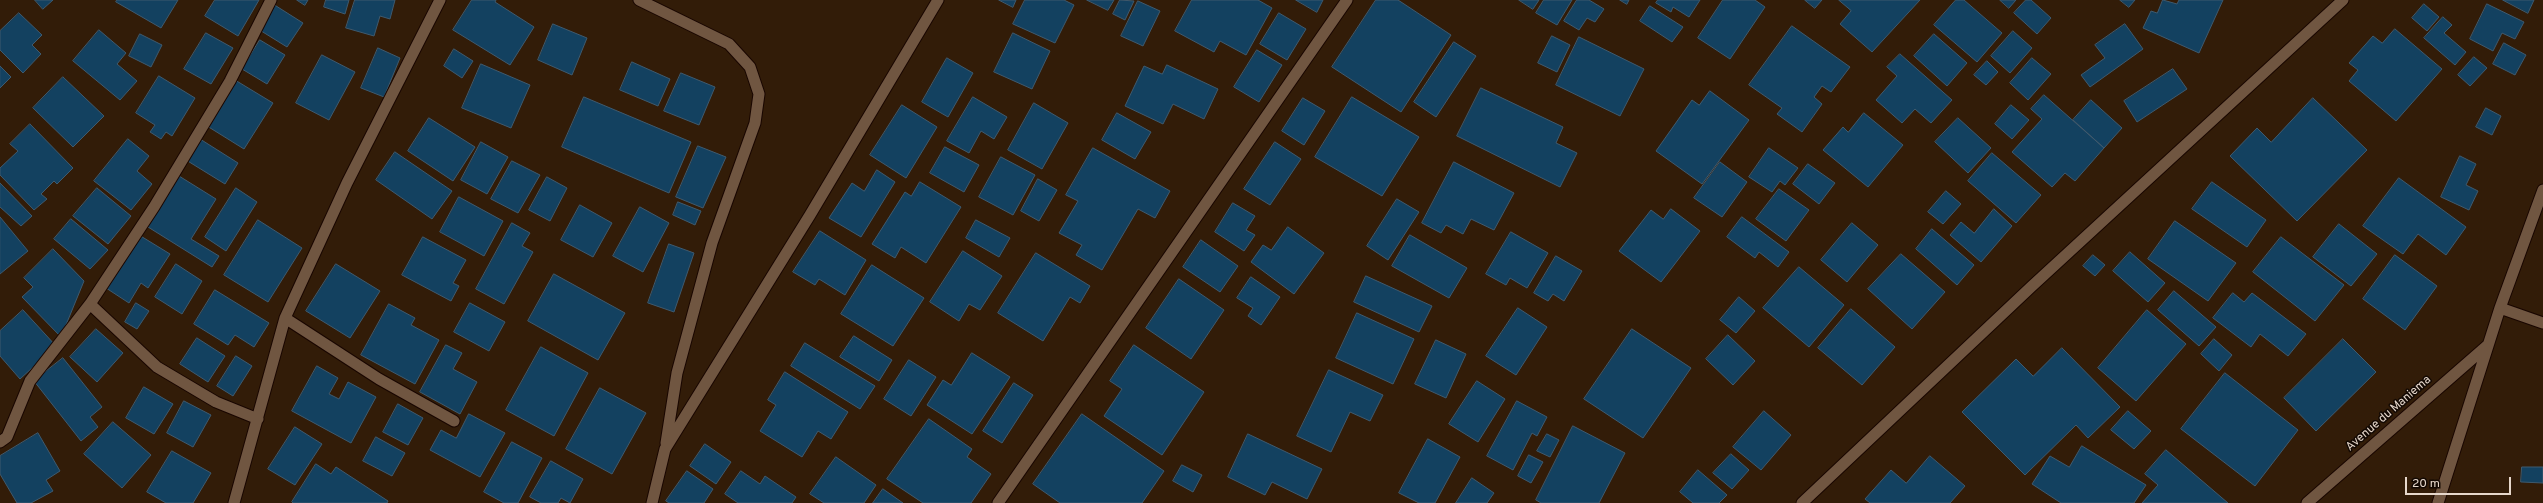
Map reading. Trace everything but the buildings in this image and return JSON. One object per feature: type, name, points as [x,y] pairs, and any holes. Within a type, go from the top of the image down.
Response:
[{"type":"street","points":[[0,442],[7,437],[30,381],[90,304],[154,207],[230,81],[271,0]]},
{"type":"street","points":[[234,503],[285,318],[348,183],[440,0]]},
{"type":"street","points":[[639,0],[729,44],[750,67],[759,94],[755,123],[712,243],[679,366],[665,449],[652,503]]},
{"type":"street","points":[[665,449],[810,215],[938,0]]},
{"type":"street","points":[[998,503],[1348,0]]},
{"type":"street","points":[[1802,503],[2031,287],[2343,0]]},
{"type":"street","points":[[2438,503],[2500,308],[2543,190]]},
{"type":"street","points":[[90,304],[157,367],[216,402],[258,419]]},
{"type":"street","points":[[2500,308],[2543,323]]},
{"type":"street","points":[[285,318],[379,379],[454,421]]},
{"type":"street","name":"Avenue du Maniema","points":[[2307,503],[2488,344]]}]
